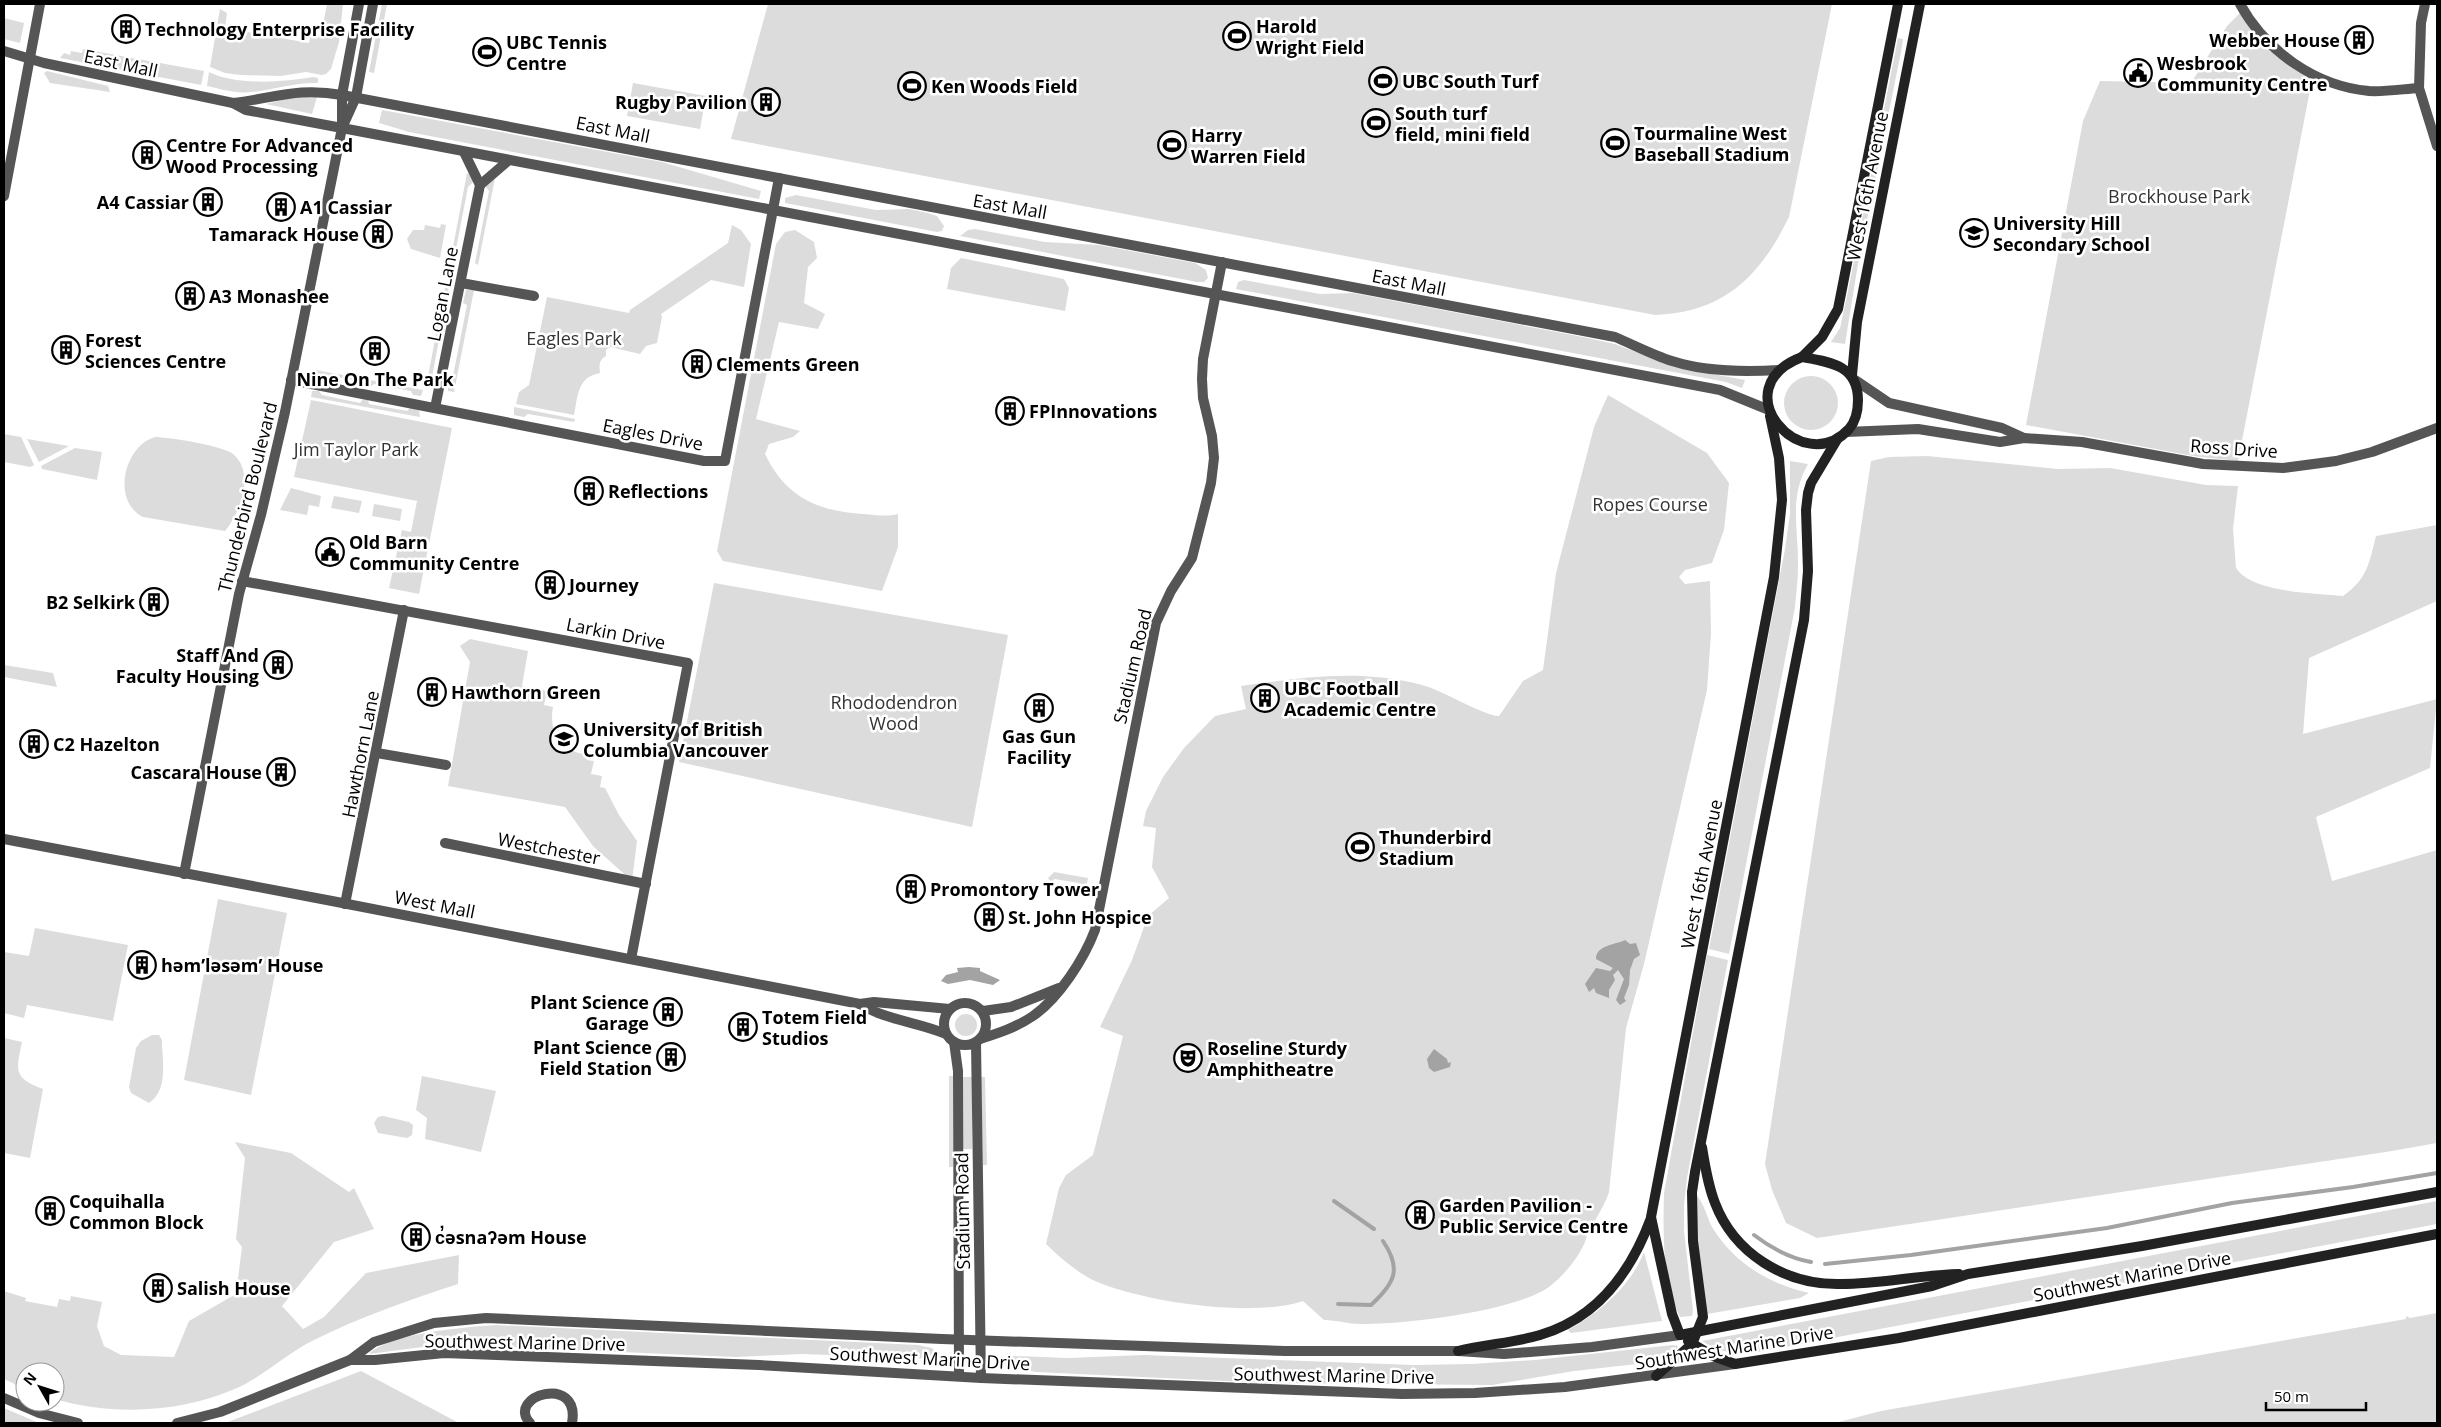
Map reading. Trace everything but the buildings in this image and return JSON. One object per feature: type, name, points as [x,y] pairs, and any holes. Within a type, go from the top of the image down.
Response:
[{"type":"main road","name":"West 16th Avenue","points":[[1802,357],[1822,337],[1838,308],[1898,4]]},
{"type":"main road","name":"West 16th Avenue","points":[[1853,378],[1860,303],[1920,4]]},
{"type":"main road","points":[[1656,1376],[1692,1344],[1703,1317],[1693,1241],[1692,1201],[1695,1172],[1804,620],[1808,571],[1806,510],[1808,493],[1811,482],[1842,435],[1854,424],[1858,410],[1853,378],[1830,362],[1802,357],[1791,361],[1779,370],[1768,391],[1770,413],[1781,430],[1788,436],[1805,442],[1821,444],[1842,435]]},
{"type":"main road","name":"West 16th Avenue","points":[[1680,1335],[1672,1314],[1651,1217],[1774,577],[1782,500],[1779,458],[1770,413]]},
{"type":"main road","points":[[1701,1139],[1707,1176],[1720,1216],[1748,1252],[1778,1271],[1815,1283],[1840,1284],[1927,1275],[1968,1274]]},
{"type":"main road","name":"Southwest Marine Drive","points":[[1680,1335],[1932,1286],[1968,1274],[2142,1246],[2437,1192]]},
{"type":"main road","points":[[1458,1352],[1540,1335],[1559,1328],[1591,1310],[1623,1277],[1635,1257],[1651,1217]]},
{"type":"main road","name":"Southwest Marine Drive","points":[[1735,1364],[1899,1338],[2437,1234]]},
{"type":"main road","points":[[1680,1335],[1713,1356],[1735,1364]]},
{"type":"street","points":[[4,196],[40,4]]},
{"type":"street","name":"Thunderbird Boulevard","points":[[184,874],[242,581],[268,489],[292,380],[342,128],[342,95],[359,4]]},
{"type":"street","name":"Thunderbird Boulevard","points":[[342,128],[356,97],[373,4]]},
{"type":"street","points":[[2240,4],[2255,28],[2272,46],[2311,74],[2348,88],[2371,91],[2419,88]]},
{"type":"street","points":[[2425,4],[2421,23],[2419,88],[2437,146]]},
{"type":"street","name":"East Mall","points":[[4,51],[29,59],[233,103],[246,110],[1215,292],[1720,390],[1770,413]]},
{"type":"street","name":"East Mall","points":[[233,103],[260,100],[288,92],[319,91],[356,97],[1615,337],[1672,361],[1746,372],[1779,370]]},
{"type":"street","points":[[464,152],[480,185],[509,160]]},
{"type":"street","name":"Eagles Drive","points":[[292,380],[704,461],[725,461],[779,178]]},
{"type":"street","name":"Logan Lane","points":[[435,408],[480,185]]},
{"type":"street","name":"Stadium Road","points":[[981,1378],[978,1041],[1015,1026],[1034,1015],[1060,988],[1082,959],[1095,930],[1156,623],[1170,591],[1192,558],[1211,483],[1214,458],[1212,436],[1203,398],[1202,379],[1203,359],[1222,262]]},
{"type":"street","points":[[461,283],[534,296]]},
{"type":"street","name":"Ross Drive","points":[[1853,378],[1889,403],[2002,428],[2024,438]]},
{"type":"street","name":"Ross Drive","points":[[1842,435],[1918,429],[2000,442],[2024,438],[2082,442],[2203,464],[2283,468],[2336,461],[2372,452],[2437,428]]},
{"type":"street","name":"Larkin Drive","points":[[242,581],[688,663],[631,959]]},
{"type":"street","name":"Hawthorn Lane","points":[[345,904],[377,753],[404,610]]},
{"type":"street","points":[[377,753],[446,765]]},
{"type":"street","name":"West Mall","points":[[4,839],[860,1004],[874,1002],[950,1009]]},
{"type":"street","name":"Westchester","points":[[445,843],[646,884]]},
{"type":"street","points":[[983,1011],[1011,1007],[1060,988]]},
{"type":"street","points":[[967,1003],[975,1005],[983,1011],[987,1024],[986,1032],[978,1041],[965,1046],[954,1042],[946,1034],[945,1020],[950,1009],[967,1003]]},
{"type":"street","name":"West Mall","points":[[860,1004],[871,1012],[917,1023],[946,1034]]},
{"type":"street","name":"Stadium Road","points":[[954,1042],[958,1071],[959,1376]]},
{"type":"street","name":"Southwest Marine Drive","points":[[350,1360],[374,1342],[434,1323],[486,1318],[1218,1350],[1504,1354],[1592,1347],[1680,1335]]},
{"type":"street","name":"Southwest Marine Drive","points":[[350,1360],[375,1360],[444,1353],[981,1378],[1402,1394],[1565,1387],[1735,1364]]},
{"type":"street","points":[[177,1423],[220,1412],[350,1360]]},
{"type":"street","points":[[530,1423],[527,1420],[526,1410],[528,1402],[545,1392],[555,1393],[570,1404],[573,1411],[572,1423]]},
{"type":"street","points":[[4,1398],[39,1413],[78,1423]]},
{"type":"green space","points":[[327,4],[343,4],[339,42],[331,69],[326,74],[306,72],[281,76],[241,75],[225,73],[210,67],[220,9],[227,13],[225,28],[309,43],[311,34],[321,35]]},
{"type":"green space","points":[[382,4],[387,4],[374,73],[369,72]]},
{"type":"green space","points":[[768,4],[1832,4],[1789,217],[1778,238],[1766,257],[1752,273],[1721,298],[1701,307],[1655,315],[731,139]]},
{"type":"green space","name":"Brockhouse Park","points":[[2240,13],[2255,34],[2272,52],[2290,67],[2312,80],[2238,461],[2193,456],[2026,425],[2083,121],[2100,81],[2191,83],[2227,26]]},
{"type":"green space","points":[[4,18],[24,23],[20,43],[4,39]]},
{"type":"green space","points":[[1898,38],[1903,39],[1901,52],[1857,270],[1845,344],[1831,342],[1840,328]]},
{"type":"green space","points":[[83,49],[204,71],[201,85],[60,58],[64,53],[70,55],[71,51],[82,53]]},
{"type":"green space","points":[[47,71],[108,86],[110,92],[50,83],[44,73]]},
{"type":"green space","points":[[209,72],[233,79],[260,82],[313,77],[318,78],[318,83],[251,92],[234,92],[207,86]]},
{"type":"green space","points":[[633,83],[706,96],[700,129],[627,116]]},
{"type":"green space","points":[[295,97],[317,97],[312,114],[266,104]]},
{"type":"green space","points":[[382,110],[662,162],[761,191],[759,199],[409,132],[379,123]]},
{"type":"green space","points":[[467,173],[473,175],[473,182],[468,187],[451,275],[455,279],[447,279]]},
{"type":"green space","points":[[495,178],[478,265],[475,263],[489,191],[485,186]]},
{"type":"green space","points":[[796,195],[876,210],[909,209],[937,216],[944,226],[942,231],[937,232],[785,203],[785,198]]},
{"type":"green space","points":[[441,224],[446,225],[440,258],[411,249],[407,239],[413,230],[424,230],[425,225],[440,228]]},
{"type":"green space","name":"Eagles Park","points":[[732,225],[741,230],[751,244],[744,287],[711,280],[661,314],[657,343],[646,346],[640,354],[610,347],[606,350],[606,356],[600,363],[600,373],[592,375],[580,388],[574,415],[516,404],[519,392],[529,385],[547,297],[629,313],[630,310],[728,243]]},
{"type":"green space","points":[[975,229],[1045,242],[1099,245],[1195,263],[1206,270],[1208,278],[1204,282],[1197,282],[960,236],[968,230]]},
{"type":"green space","points":[[795,230],[814,242],[817,258],[808,267],[804,303],[825,314],[818,329],[779,322],[756,419],[800,431],[793,437],[769,444],[765,454],[773,469],[793,492],[832,510],[881,516],[898,514],[898,547],[882,591],[723,561],[717,551],[776,244],[785,232]]},
{"type":"green space","points":[[961,258],[1064,279],[1069,288],[1065,311],[947,289],[951,268]]},
{"type":"green space","points":[[1244,280],[1320,294],[1353,293],[1583,337],[1615,344],[1675,367],[1745,380],[1742,388],[1726,382],[1236,289],[1238,282]]},
{"type":"green space","points":[[446,282],[454,284],[449,286],[432,377],[435,380],[432,388],[426,387]]},
{"type":"green space","points":[[466,290],[474,290],[454,392],[448,391],[448,382],[452,381],[467,305],[463,303]]},
{"type":"green space","points":[[316,370],[423,390],[421,396],[413,395],[411,391],[374,384],[370,387],[364,386],[363,382],[326,375],[322,378],[315,376]]},
{"type":"green space","points":[[1811,376],[1821,378],[1830,384],[1836,393],[1838,403],[1836,413],[1830,422],[1821,428],[1811,430],[1801,428],[1792,422],[1786,413],[1784,403],[1786,393],[1792,384],[1801,378]]},
{"type":"green space","points":[[312,391],[319,391],[322,395],[360,403],[363,399],[368,400],[369,404],[407,411],[410,408],[419,410],[420,417],[311,397]]},
{"type":"green space","name":"Ropes Course","points":[[1608,395],[1707,453],[1729,483],[1724,530],[1712,563],[1685,570],[1679,577],[1685,584],[1710,581],[1711,633],[1707,690],[1644,964],[1626,1028],[1609,1192],[1588,1232],[1580,1252],[1559,1278],[1549,1287],[1533,1296],[1486,1310],[1459,1315],[1380,1324],[1356,1324],[1324,1320],[1303,1301],[1282,1306],[1228,1308],[1169,1301],[1116,1289],[1082,1274],[1046,1244],[1059,1188],[1066,1175],[1093,1155],[1123,1036],[1100,1027],[1132,960],[1148,916],[1169,898],[1152,867],[1156,828],[1143,826],[1146,811],[1163,777],[1184,748],[1215,716],[1246,709],[1241,686],[1332,676],[1377,677],[1422,685],[1483,712],[1499,716],[1523,681],[1543,670],[1556,573],[1594,427]]},
{"type":"green space","name":"Jim Taylor Park","points":[[311,400],[452,428],[419,594],[389,588],[402,530],[411,532],[417,501],[294,477]]},
{"type":"green space","points":[[514,407],[575,419],[574,422],[528,414],[524,417],[514,415]]},
{"type":"green space","points":[[4,434],[21,437],[34,465],[30,467],[4,462]]},
{"type":"green space","points":[[155,437],[183,440],[219,448],[233,454],[240,462],[245,482],[243,493],[236,514],[225,531],[143,517],[133,509],[127,499],[125,474],[129,462],[136,451],[144,442]]},
{"type":"green space","points":[[27,439],[69,446],[39,462]]},
{"type":"green space","points":[[75,448],[102,452],[97,480],[42,469],[41,466]]},
{"type":"green space","points":[[1927,456],[2058,469],[2110,468],[2206,485],[2238,486],[2233,529],[2236,568],[2244,576],[2256,582],[2285,590],[2343,596],[2351,590],[2366,570],[2376,536],[2437,525],[2437,601],[2309,658],[2303,734],[2437,699],[2430,768],[2316,817],[2332,881],[2437,850],[2437,1143],[1817,1238],[1786,1223],[1772,1190],[1765,1164],[1871,461],[1889,457]]},
{"type":"green space","points":[[1790,461],[1808,464],[1802,477],[1796,502],[1798,568],[1795,607],[1729,954],[1709,949],[1785,549],[1790,514]]},
{"type":"green space","points":[[291,488],[321,496],[319,507],[309,505],[307,515],[280,510]]},
{"type":"green space","points":[[334,496],[362,501],[359,513],[331,508]]},
{"type":"green space","points":[[374,504],[402,509],[400,521],[372,516]]},
{"type":"green space","name":"Rhododendron Wood","points":[[714,583],[1008,635],[972,827],[679,762]]},
{"type":"green space","points":[[470,639],[528,651],[522,686],[547,691],[544,705],[553,707],[553,725],[559,740],[571,750],[588,755],[587,760],[594,761],[591,774],[602,776],[600,787],[605,788],[619,815],[637,841],[632,881],[593,846],[565,807],[448,786],[470,662],[460,646]]},
{"type":"green space","points":[[4,665],[53,673],[57,687],[4,677]]},
{"type":"green space","points":[[1054,872],[1088,878],[1086,889],[1078,888],[1079,883],[1054,879],[1053,884],[1051,883],[1048,878]]},
{"type":"green space","points":[[218,899],[287,913],[251,1095],[184,1080]]},
{"type":"green space","points":[[35,928],[128,945],[113,1021],[27,1005],[24,1018],[4,1013],[4,952],[29,956]]},
{"type":"green space","points":[[1707,955],[1728,960],[1687,1178],[1684,1205],[1684,1231],[1693,1310],[1692,1316],[1680,1317],[1674,1303],[1667,1272],[1664,1240],[1664,1193]]},
{"type":"green space","points":[[966,1014],[974,1017],[977,1025],[974,1033],[966,1036],[958,1033],[955,1025],[958,1017]]},
{"type":"green space","points":[[152,1035],[159,1035],[162,1040],[163,1074],[159,1090],[149,1103],[131,1093],[129,1087],[136,1048],[141,1041]]},
{"type":"green space","points":[[4,1038],[22,1042],[18,1066],[19,1072],[26,1081],[43,1089],[30,1158],[4,1153]]},
{"type":"green space","points":[[422,1076],[496,1091],[481,1152],[425,1139],[427,1118],[416,1110]]},
{"type":"green space","points":[[949,1076],[953,1076],[953,1167],[949,1167]]},
{"type":"green space","points":[[962,1077],[972,1077],[972,1149],[963,1149]]},
{"type":"green space","points":[[981,1077],[985,1077],[987,1165],[983,1165]]},
{"type":"green space","points":[[383,1116],[409,1122],[413,1125],[412,1135],[407,1138],[378,1133],[374,1123],[378,1117]]},
{"type":"green space","points":[[235,1142],[291,1153],[349,1192],[354,1188],[374,1229],[334,1242],[282,1306],[303,1329],[324,1317],[366,1273],[459,1255],[458,1284],[385,1309],[331,1332],[294,1351],[247,1383],[193,1403],[170,1407],[123,1410],[65,1401],[65,1362],[15,1362],[15,1384],[4,1379],[4,1291],[26,1298],[25,1301],[57,1307],[59,1299],[70,1301],[71,1296],[102,1302],[97,1326],[104,1346],[121,1355],[174,1357],[189,1321],[236,1294],[242,1247],[236,1239],[245,1158]]},
{"type":"green space","points":[[1697,1196],[1712,1227],[1721,1240],[1742,1261],[1767,1278],[1809,1293],[1800,1298],[1707,1314],[1696,1241]]},
{"type":"green space","points":[[2437,1201],[2437,1224],[1758,1352],[1729,1352],[1702,1341]]},
{"type":"green space","points":[[1644,1252],[1662,1321],[1571,1333],[1568,1330],[1602,1307],[1613,1297],[1631,1276]]},
{"type":"green space","points":[[2437,1313],[2437,1423],[1835,1423],[1881,1411],[2406,1319],[2406,1316],[2410,1318]]},
{"type":"green space","points":[[496,1325],[918,1345],[932,1348],[937,1353],[937,1357],[933,1359],[803,1354],[735,1357],[461,1345],[430,1346],[369,1354],[393,1341],[411,1336],[429,1332]]},
{"type":"green space","points":[[1678,1346],[1676,1351],[1666,1357],[1646,1363],[1574,1371],[1492,1385],[1268,1383],[1036,1372],[1001,1364],[996,1360],[1013,1356],[1068,1358],[1144,1355],[1414,1365],[1471,1364],[1535,1360]]},
{"type":"green space","points":[[361,1371],[459,1423],[225,1423]]},
{"type":"green space","points":[[4,1408],[39,1423],[4,1423]]},
{"type":"shaded area","points":[[1625,940],[1630,944],[1636,943],[1640,955],[1634,959],[1630,970],[1629,985],[1624,998],[1626,1001],[1620,1005],[1616,1000],[1624,979],[1618,970],[1613,975],[1615,980],[1609,990],[1609,998],[1596,993],[1594,988],[1589,992],[1585,984],[1596,968],[1610,971],[1613,968],[1596,959],[1599,951]]},
{"type":"shaded area","points":[[957,968],[980,968],[980,971],[1000,980],[993,985],[970,980],[948,984],[941,981],[946,975],[958,972]]},
{"type":"shaded area","points":[[1434,1049],[1447,1059],[1448,1063],[1451,1062],[1450,1067],[1434,1072],[1429,1068],[1427,1059]]},
{"type":"waterway","points":[[1825,1264],[1911,1255],[2107,1228],[2232,1203],[2353,1187],[2437,1173]]},
{"type":"waterway","points":[[1334,1201],[1374,1229]]},
{"type":"waterway","points":[[1754,1235],[1781,1252],[1811,1262]]},
{"type":"waterway","points":[[1338,1304],[1371,1305],[1386,1290],[1394,1268],[1393,1260],[1383,1241]]},
{"type":"place","name":"Technology Enterprise Facility","points":[[126,29]]},
{"type":"place","name":"Harold Wright Field","points":[[1237,36]]},
{"type":"place","name":"Webber House","points":[[2359,40]]},
{"type":"place","name":"UBC Tennis Centre","points":[[487,52]]},
{"type":"place","name":"Wesbrook Community Centre","points":[[2138,73]]},
{"type":"place","name":"UBC South Turf","points":[[1383,81]]},
{"type":"place","name":"Ken Woods Field","points":[[912,86]]},
{"type":"place","name":"Rugby Pavilion","points":[[766,102]]},
{"type":"place","name":"South turf field, mini field","points":[[1376,123]]},
{"type":"place","name":"Tourmaline West Baseball Stadium","points":[[1615,143]]},
{"type":"place","name":"Harry Warren Field","points":[[1172,145]]},
{"type":"place","name":"Centre For Advanced Wood Processing","points":[[147,155]]},
{"type":"place","name":"A4 Cassiar","points":[[208,202]]},
{"type":"place","name":"A1 Cassiar","points":[[281,207]]},
{"type":"place","name":"University Hill Secondary School","points":[[1974,233]]},
{"type":"place","name":"Tamarack House","points":[[378,234]]},
{"type":"place","name":"A3 Monashee","points":[[190,296]]},
{"type":"place","name":"Forest Sciences Centre","points":[[66,350]]},
{"type":"place","name":"Nine On The Park","points":[[375,351]]},
{"type":"place","name":"Clements Green","points":[[697,364]]},
{"type":"place","name":"FPInnovations","points":[[1010,411]]},
{"type":"place","name":"Reflections","points":[[589,491]]},
{"type":"place","name":"Old Barn Community Centre","points":[[330,552]]},
{"type":"place","name":"Journey","points":[[550,585]]},
{"type":"place","name":"B2 Selkirk","points":[[154,602]]},
{"type":"place","name":"Staff And Faculty Housing","points":[[278,665]]},
{"type":"place","name":"Hawthorn Green","points":[[432,692]]},
{"type":"place","name":"UBC Football Academic Centre","points":[[1265,698]]},
{"type":"place","name":"Gas Gun Facility","points":[[1039,708]]},
{"type":"place","name":"University of British Columbia Vancouver","points":[[564,739]]},
{"type":"place","name":"C2 Hazelton","points":[[34,744]]},
{"type":"place","name":"Cascara House","points":[[281,772]]},
{"type":"place","name":"Thunderbird Stadium","points":[[1360,847]]},
{"type":"place","name":"Promontory Tower","points":[[911,889]]},
{"type":"place","name":"St. John Hospice","points":[[989,917]]},
{"type":"place","name":"həm’ləsəm’ House","points":[[142,965]]},
{"type":"place","name":"Plant Science Garage","points":[[668,1012]]},
{"type":"place","name":"Totem Field Studios","points":[[743,1027]]},
{"type":"place","name":"Plant Science Field Station","points":[[671,1057]]},
{"type":"place","name":"Roseline Sturdy Amphitheatre","points":[[1188,1058]]},
{"type":"place","name":"Coquihalla Common Block","points":[[50,1211]]},
{"type":"place","name":"Garden Pavilion - Public Service Centre","points":[[1420,1215]]},
{"type":"place","name":"c̓əsnaʔəm House","points":[[416,1237]]},
{"type":"place","name":"Salish House","points":[[158,1288]]}]
